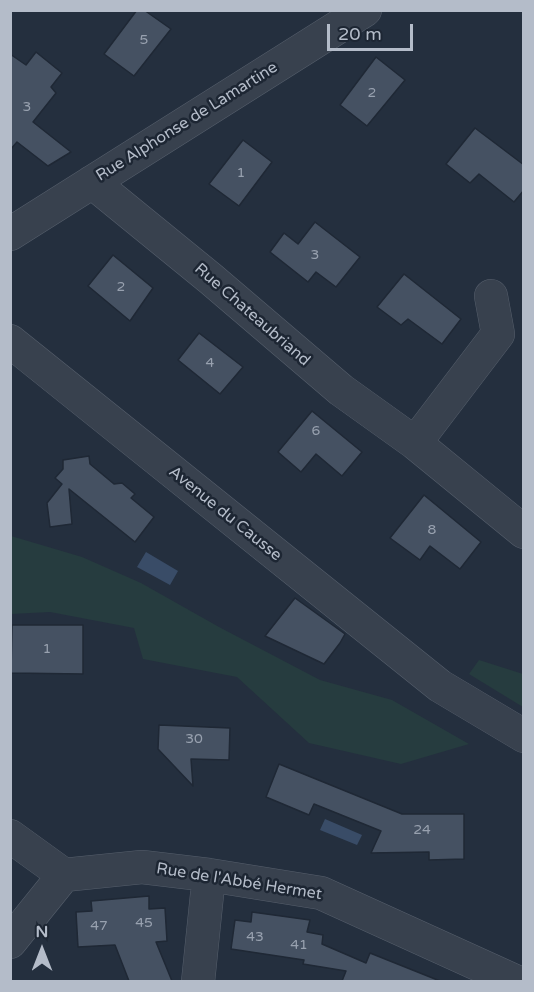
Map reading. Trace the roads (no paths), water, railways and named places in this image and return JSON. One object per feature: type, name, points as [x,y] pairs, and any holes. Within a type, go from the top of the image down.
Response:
[{"type":"street","name":"Rue Alphonse de Lamartine","points":[[10,234],[364,10]]},
{"type":"street","name":"Rue Chateaubriand","points":[[92,182],[211,279],[341,390],[415,442],[524,532]]},
{"type":"street","points":[[415,442],[498,334],[491,296]]},
{"type":"street","name":"Avenue du Causse","points":[[10,341],[440,686],[524,736]]},
{"type":"street","points":[[10,836],[64,875],[10,942]]},
{"type":"street","name":"Rue de l'Abbé Hermet","points":[[64,875],[142,867],[321,893],[517,981]]},
{"type":"street","points":[[198,981],[209,875]]},
{"type":"water","points":[[146,552],[178,571],[170,585],[137,567]]},
{"type":"water","points":[[325,819],[362,835],[357,845],[320,830]]}]
